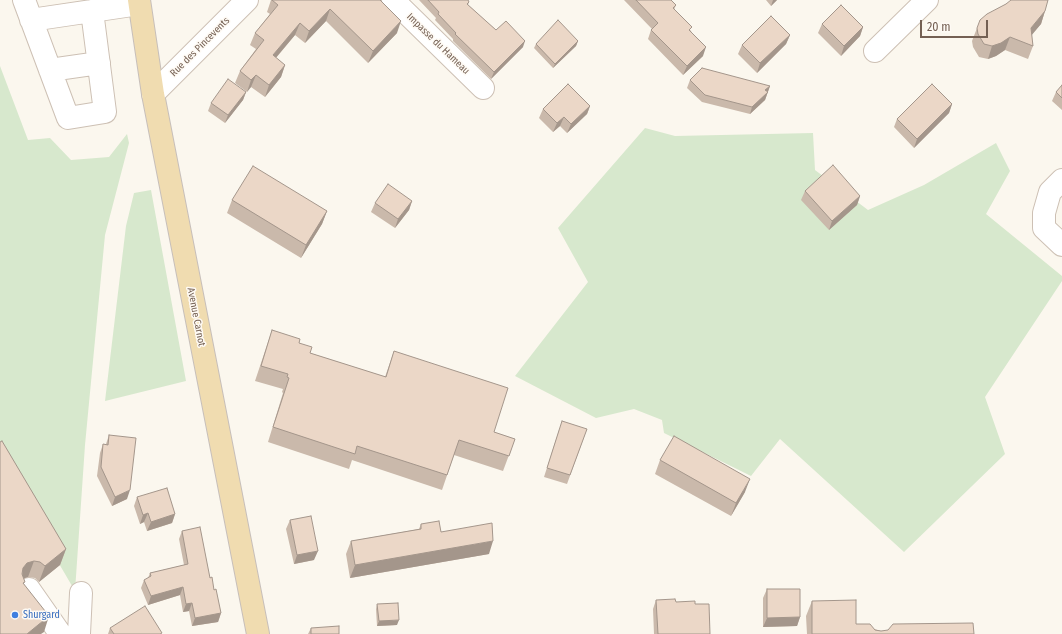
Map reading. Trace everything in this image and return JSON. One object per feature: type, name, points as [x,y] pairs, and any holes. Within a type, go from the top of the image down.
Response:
[{"type":"main road","name":"Avenue Carnot","points":[[139,2],[153,94],[258,634]]},
{"type":"street","points":[[10,0],[59,126],[68,129],[98,124],[105,112],[99,64],[95,7]]},
{"type":"street","name":"Rue des Pincevents","points":[[153,94],[247,0]]},
{"type":"street","name":"Impasse du Hameau","points":[[393,0],[483,88]]},
{"type":"street","points":[[875,51],[927,0]]},
{"type":"street","points":[[105,112],[68,118],[27,10],[95,7],[139,2]]},
{"type":"street","points":[[50,70],[99,64]]},
{"type":"street","points":[[1062,180],[1050,192],[1044,213],[1044,228],[1062,245]]},
{"type":"street","points":[[29,590],[59,632],[58,634]]},
{"type":"street","points":[[80,634],[81,593]]},
{"type":"green space","points":[[0,66],[28,140],[50,138],[71,160],[109,157],[127,134],[129,143],[105,235],[85,445],[75,591],[0,463]]},
{"type":"green space","points":[[645,128],[675,136],[813,133],[815,170],[868,210],[924,185],[996,143],[1010,171],[986,214],[1062,276],[1062,281],[985,397],[1005,454],[904,552],[780,439],[751,476],[664,433],[662,420],[634,409],[596,418],[515,376],[588,282],[558,228]]},
{"type":"green space","points":[[151,190],[186,381],[105,401],[126,226],[134,193]]},
{"type":"building","points":[[272,0],[380,0],[401,21],[373,51],[330,9],[309,31],[300,23],[273,55],[285,65],[269,85],[256,75],[251,80],[240,71],[264,40],[255,33],[278,5]]},
{"type":"building","points":[[428,0],[468,0],[469,2],[467,4],[496,30],[506,21],[525,41],[494,72],[455,34],[456,33],[438,14],[439,12]]},
{"type":"building","points":[[636,0],[671,0],[676,5],[673,8],[692,27],[689,30],[706,47],[687,66],[651,30],[658,23]]},
{"type":"building","points":[[1011,0],[1048,0],[1045,11],[1031,28],[1033,46],[1010,37],[1001,43],[992,46],[984,44],[978,34],[977,28],[980,20],[987,14]]},
{"type":"building","points":[[841,5],[863,27],[844,46],[822,24]]},
{"type":"building","points":[[771,16],[790,35],[760,63],[742,45]]},
{"type":"building","points":[[558,20],[578,41],[555,64],[536,44]]},
{"type":"building","points":[[702,68],[770,86],[765,90],[768,92],[752,107],[705,95],[690,80]]},
{"type":"building","points":[[228,79],[246,92],[228,115],[211,103]]},
{"type":"building","points":[[568,84],[590,106],[571,124],[564,117],[557,123],[543,109]]},
{"type":"building","points":[[932,84],[952,104],[917,139],[897,119]]},
{"type":"building","points":[[1062,85],[1062,98],[1056,92]]},
{"type":"building","points":[[833,165],[860,196],[832,221],[805,191]]},
{"type":"building","points":[[253,166],[327,211],[306,245],[232,200]]},
{"type":"building","points":[[388,184],[412,201],[398,219],[375,203]]},
{"type":"building","points":[[272,330],[300,339],[299,343],[312,347],[310,353],[386,377],[394,351],[508,388],[494,432],[515,439],[509,456],[459,440],[447,475],[357,446],[355,454],[273,427],[289,378],[287,377],[288,374],[261,366]]},
{"type":"building","points":[[562,421],[587,429],[570,475],[547,468]]},
{"type":"building","points":[[109,435],[136,438],[130,490],[115,497],[101,467],[103,444],[108,445]]},
{"type":"building","points":[[674,436],[750,479],[736,503],[660,460]]},
{"type":"building","points":[[2,441],[66,549],[45,566],[40,562],[34,561],[27,563],[23,568],[22,574],[25,582],[23,583],[49,616],[27,634],[0,634],[0,442]]},
{"type":"building","points":[[167,488],[175,514],[151,522],[148,513],[143,515],[137,497]]},
{"type":"building","points":[[311,516],[318,551],[297,555],[290,520]]},
{"type":"building","points":[[439,521],[441,532],[492,523],[493,541],[355,565],[351,541],[421,529],[421,524]]},
{"type":"building","points":[[200,527],[210,578],[212,577],[214,590],[216,589],[221,613],[195,618],[192,603],[186,604],[183,587],[151,596],[144,580],[151,576],[150,573],[188,564],[182,531]]},
{"type":"building","points":[[767,589],[800,589],[800,617],[767,618]]},
{"type":"building","points":[[675,599],[676,602],[695,601],[695,604],[709,604],[710,634],[658,634],[656,600]]},
{"type":"building","points":[[856,600],[856,624],[870,624],[875,630],[888,630],[893,624],[973,623],[974,634],[812,634],[812,601]]},
{"type":"building","points":[[398,603],[399,620],[379,621],[377,604]]},
{"type":"building","points":[[145,606],[162,633],[114,634],[110,628]]},
{"type":"building","points":[[339,626],[339,634],[311,634],[311,628]]},
{"type":"place","name":"Shurgard","points":[[15,615]]}]
